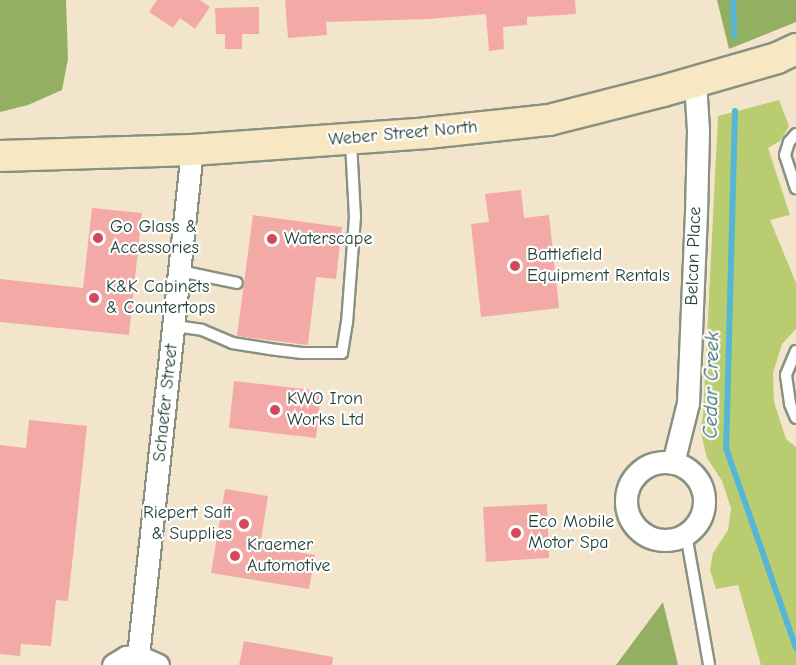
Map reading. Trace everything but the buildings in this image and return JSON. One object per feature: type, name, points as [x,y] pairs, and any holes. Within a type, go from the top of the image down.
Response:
[{"type":"main road","name":"Weber Street North","points":[[0,156],[192,150],[549,120],[695,82],[777,58],[796,49]]},
{"type":"street","name":"Belcan Place","points":[[673,463],[688,403],[698,130],[695,82]]},
{"type":"street","name":"Schaefer Street","points":[[138,656],[192,150]]},
{"type":"street","points":[[673,463],[693,474],[703,494],[701,516],[686,534],[665,540],[645,535],[630,519],[626,508],[626,498],[634,477],[652,465],[673,463]]},
{"type":"street","points":[[113,665],[126,657],[138,656],[159,665]]},
{"type":"lane","points":[[796,134],[789,142],[785,155],[796,188]]},
{"type":"lane","points":[[175,326],[202,330],[232,343],[269,349],[302,353],[342,353],[347,323],[355,217],[351,138]]},
{"type":"lane","points":[[180,271],[237,283]]},
{"type":"lane","points":[[796,351],[786,375],[790,404],[796,418]]},
{"type":"lane","points":[[686,534],[709,665]]},
{"type":"green space","points":[[0,0],[66,0],[68,59],[62,90],[28,105],[0,112]]},
{"type":"green space","points":[[717,0],[796,0],[796,22],[729,49]]},
{"type":"green space","points":[[779,100],[789,126],[780,141],[768,148],[790,215],[770,220],[796,283],[796,329],[782,344],[773,373],[774,402],[786,439],[796,447],[796,665],[761,665],[738,585],[716,589],[710,570],[713,553],[728,530],[731,508],[722,481],[707,458],[700,429],[703,416],[718,116]]},
{"type":"green space","points":[[663,602],[678,665],[616,665]]},
{"type":"waterway","name":"Cedar Creek","points":[[733,0],[734,36]]},
{"type":"waterway","name":"Cedar Creek","points":[[735,111],[726,448],[796,648]]},
{"type":"place","name":"Go Glass & Accessories","points":[[98,238]]},
{"type":"place","name":"Waterscape","points":[[272,239]]},
{"type":"place","name":"Battlefield Equipment Rentals","points":[[515,266]]},
{"type":"place","name":"K&K Cabinets & Countertops","points":[[94,298]]},
{"type":"place","name":"KWO Iron Works Ltd","points":[[275,410]]},
{"type":"place","name":"Riepert Salt & Supplies","points":[[244,524]]},
{"type":"place","name":"Eco Mobile Motor Spa","points":[[516,533]]},
{"type":"place","name":"Kraemer Automotive","points":[[235,556]]}]
